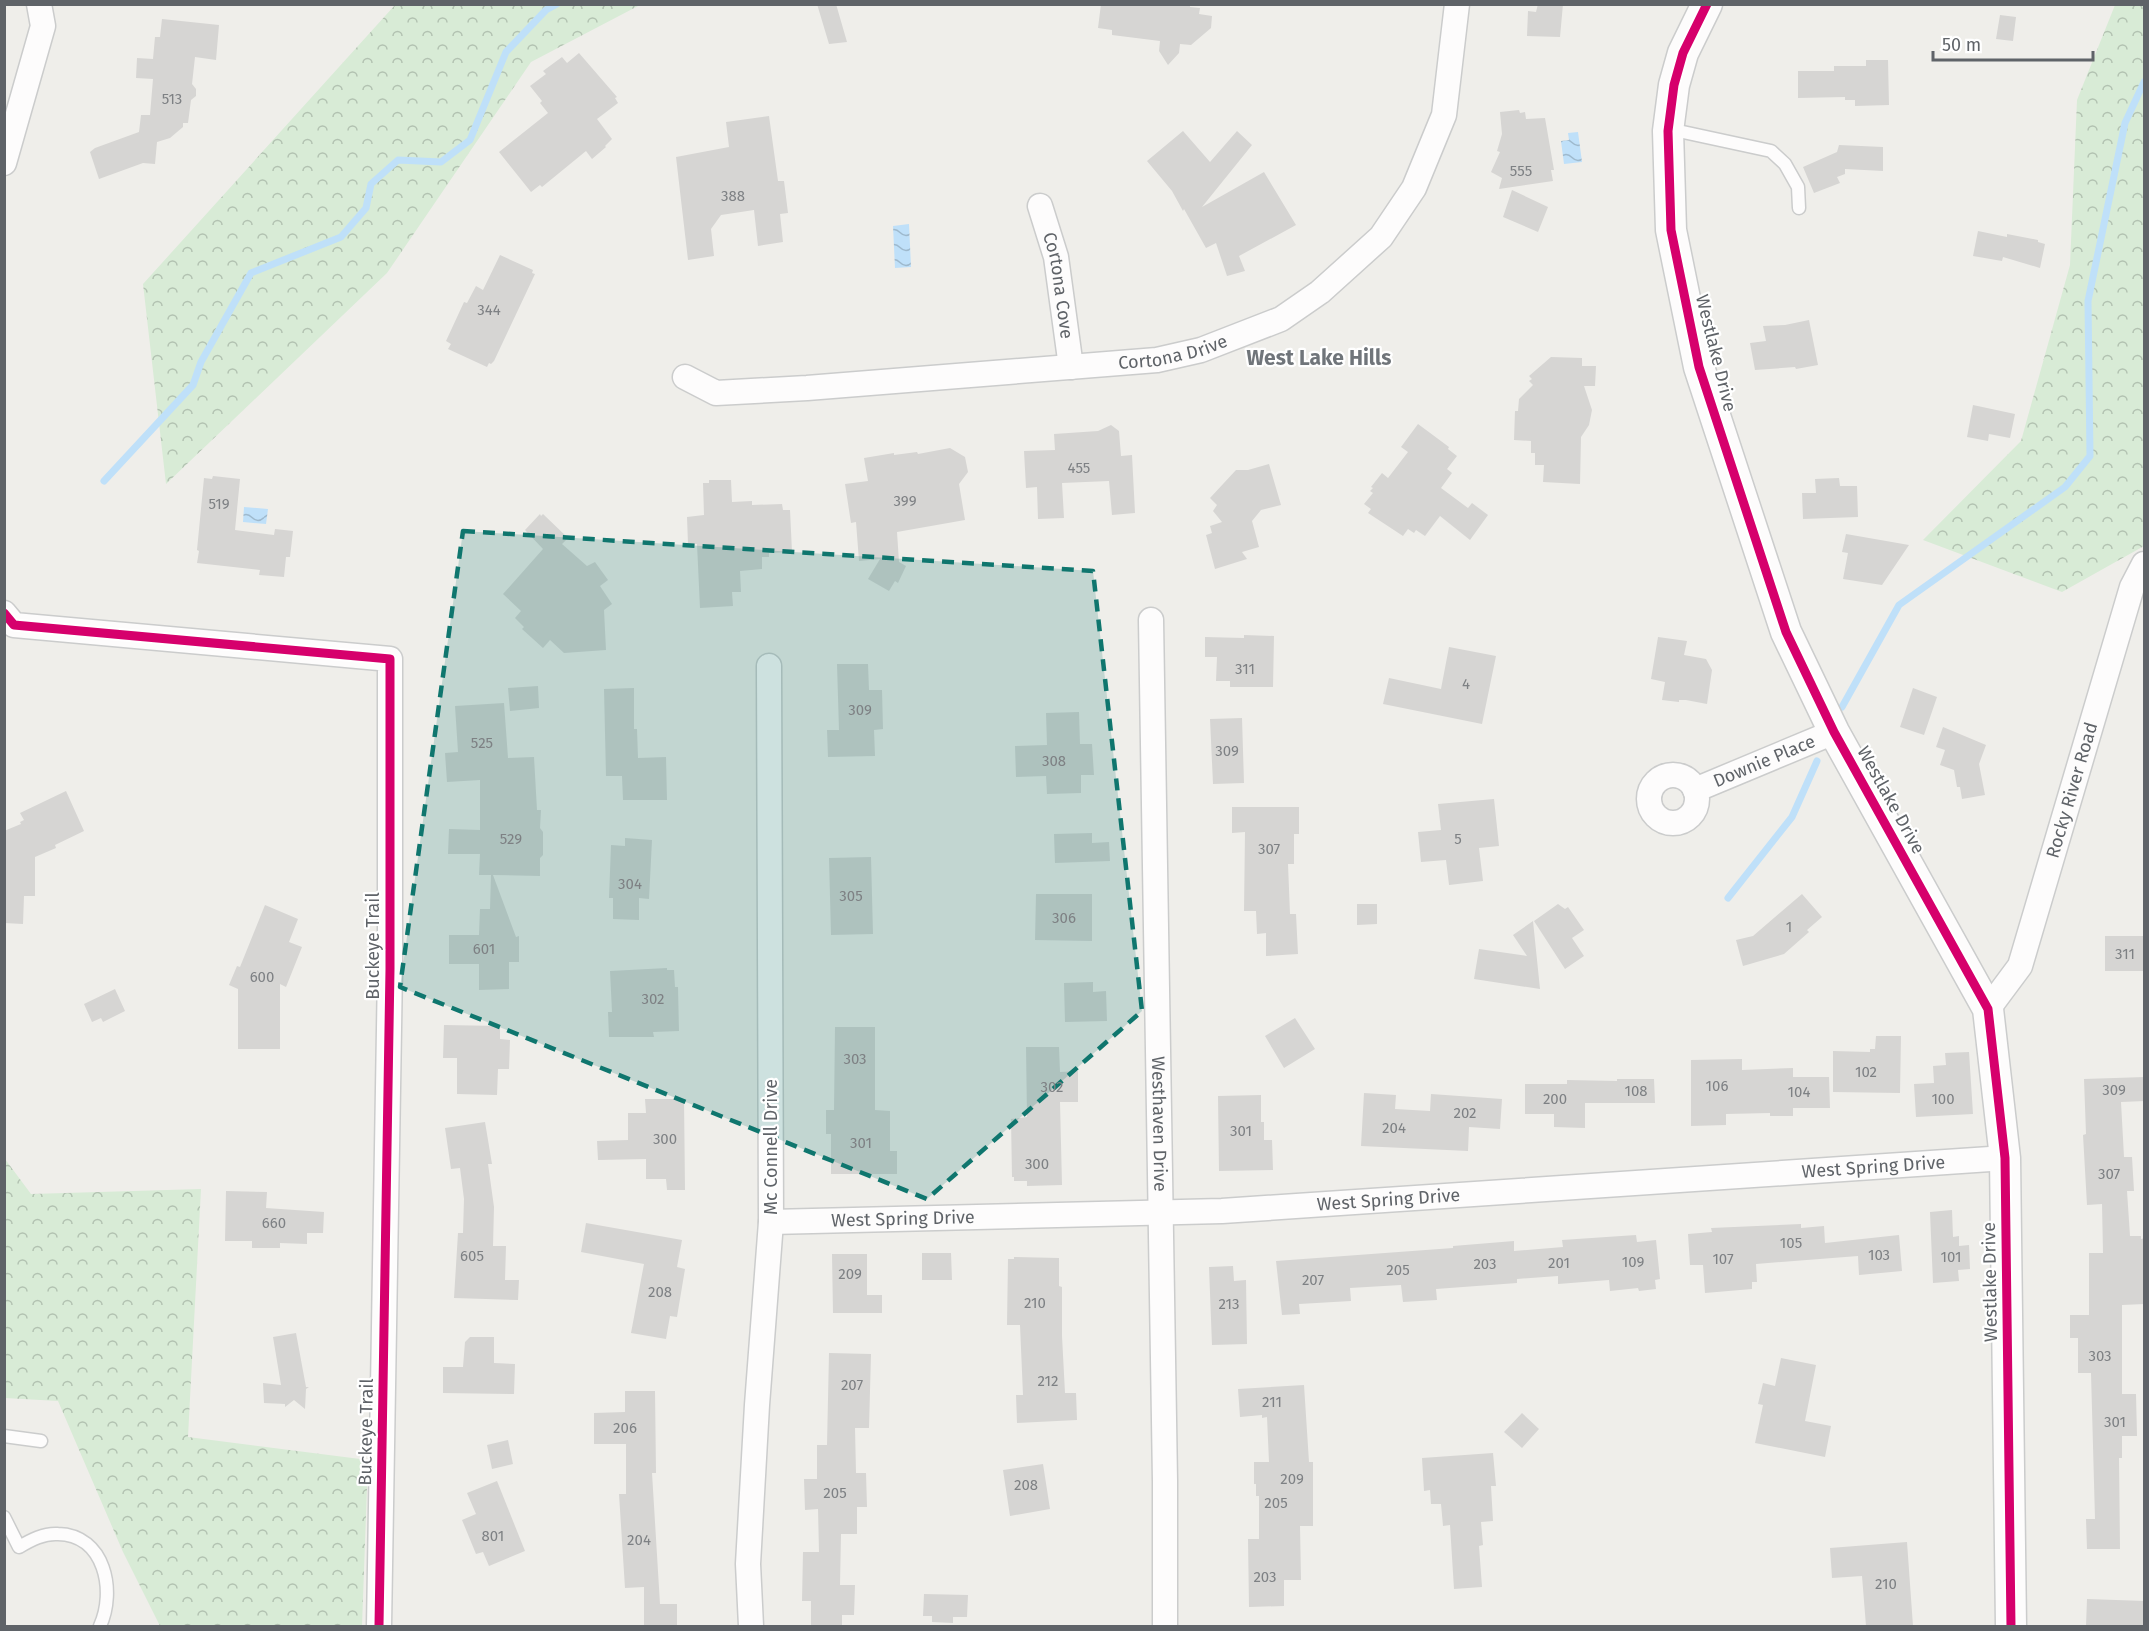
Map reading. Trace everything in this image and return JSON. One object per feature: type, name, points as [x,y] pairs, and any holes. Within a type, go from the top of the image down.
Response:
[{"type":"street","points":[[4,163],[43,26],[39,4]]},
{"type":"street","name":"Cortona Drive","points":[[685,377],[716,393],[807,388],[1157,360],[1202,350],[1276,321],[1320,292],[1381,237],[1414,188],[1444,115],[1457,4]]},
{"type":"street","name":"Westlake Drive","points":[[1707,4],[1683,53],[1674,85],[1668,129],[1671,230],[1700,367],[1786,632],[1834,732],[1988,1009],[2005,1158],[2011,1626]]},
{"type":"street","name":"Cortona Cove","points":[[1040,206],[1056,256],[1071,367]]},
{"type":"street","name":"Rocky River Road","points":[[1988,1009],[2020,966],[2132,587],[2145,564]]},
{"type":"street","name":"Buckeye Trail","points":[[4,613],[14,625],[390,659],[390,969],[379,1626]]},
{"type":"street","name":"Westhaven Drive","points":[[1151,620],[1165,1481],[1165,1626]]},
{"type":"street","name":"Mc Connell Drive","points":[[751,1626],[748,1564],[771,1222],[770,666]]},
{"type":"street","name":"Downie Place","points":[[1695,790],[1834,732]]},
{"type":"street","name":"West Spring Drive","points":[[771,1222],[1160,1214],[2005,1158]]},
{"type":"lane","points":[[1668,129],[1771,151],[1785,164],[1798,186],[1799,208]]},
{"type":"lane","points":[[4,1436],[41,1442]]},
{"type":"lane","points":[[4,1517],[19,1546],[38,1537],[57,1534],[76,1538],[93,1550],[99,1558],[107,1581],[106,1605],[100,1626]]},
{"type":"highlighted area","points":[[463,531],[1093,571],[1142,1011],[927,1199],[400,987]]},
{"type":"green space","points":[[395,5],[640,5],[531,62],[387,273],[166,484],[143,284]]},
{"type":"green space","points":[[2115,5],[2144,5],[2144,546],[2062,592],[1923,540],[2021,441],[2070,265],[2077,100]]},
{"type":"green space","points":[[5,1159],[31,1194],[201,1189],[188,1437],[368,1460],[362,1626],[160,1626],[123,1552],[58,1401],[5,1398]]},
{"type":"water","points":[[1578,132],[1582,162],[1564,164],[1561,141],[1569,140],[1568,133]]},
{"type":"water","points":[[909,224],[911,267],[895,268],[893,226]]},
{"type":"water","points":[[244,507],[268,509],[266,524],[243,522]]},
{"type":"building","points":[[817,4],[836,4],[847,42],[829,44]]},
{"type":"building","points":[[1101,4],[1190,4],[1190,7],[1200,8],[1199,14],[1212,16],[1211,28],[1191,45],[1180,44],[1179,53],[1168,65],[1159,51],[1160,41],[1112,35],[1112,30],[1098,28]]},
{"type":"building","points":[[1538,4],[1563,4],[1560,37],[1527,36],[1528,11],[1536,12]]},
{"type":"building","points":[[2000,15],[2016,17],[2013,41],[1996,39]]},
{"type":"building","points":[[162,19],[219,25],[216,60],[195,57],[192,84],[196,89],[196,96],[191,100],[188,123],[183,123],[183,127],[170,138],[157,142],[155,164],[143,163],[99,179],[90,152],[95,148],[139,132],[141,115],[150,115],[153,79],[136,78],[137,58],[153,59],[155,37],[160,37]]},
{"type":"building","points":[[579,53],[617,97],[615,98],[618,103],[597,119],[612,139],[592,159],[586,151],[542,187],[540,185],[531,192],[499,152],[548,113],[530,86],[546,74],[543,71],[562,57],[567,63]]},
{"type":"building","points":[[1866,60],[1888,60],[1889,105],[1855,106],[1855,100],[1845,100],[1845,97],[1798,98],[1798,71],[1834,71],[1834,66],[1866,66]]},
{"type":"building","points":[[1519,110],[1520,113],[1525,112],[1526,119],[1545,118],[1554,170],[1551,170],[1553,181],[1499,189],[1502,178],[1491,172],[1500,152],[1497,151],[1502,134],[1500,112]]},
{"type":"building","points":[[769,116],[778,181],[784,181],[788,213],[780,214],[783,242],[758,246],[754,210],[721,215],[711,229],[714,256],[688,260],[676,157],[729,147],[726,122]]},
{"type":"building","points":[[1183,131],[1210,162],[1237,131],[1252,145],[1202,207],[1264,172],[1296,225],[1239,256],[1245,271],[1227,276],[1216,243],[1206,248],[1172,191],[1147,161]]},
{"type":"building","points":[[1839,145],[1883,147],[1883,171],[1845,169],[1845,174],[1837,177],[1840,183],[1814,193],[1803,167],[1837,152]]},
{"type":"building","points":[[1512,190],[1548,207],[1538,232],[1503,217]]},
{"type":"building","points":[[1978,231],[2038,240],[2045,244],[2040,268],[2003,257],[2002,261],[1973,256]]},
{"type":"building","points":[[500,255],[533,270],[532,273],[535,274],[494,361],[487,367],[448,349],[451,344],[446,341],[464,302],[467,303],[476,286],[483,290]]},
{"type":"building","points":[[1809,320],[1818,365],[1796,369],[1795,367],[1755,370],[1750,343],[1766,341],[1763,326],[1785,325]]},
{"type":"building","points":[[1551,357],[1582,358],[1582,366],[1596,366],[1595,386],[1584,386],[1592,410],[1589,425],[1581,437],[1580,484],[1543,482],[1544,465],[1535,465],[1535,453],[1531,453],[1531,441],[1514,440],[1515,411],[1518,411],[1519,399],[1533,385],[1529,381],[1532,379],[1529,376]]},
{"type":"building","points":[[1973,405],[2015,414],[2010,438],[1989,434],[1988,441],[1967,437]]},
{"type":"building","points":[[1418,424],[1449,447],[1448,449],[1457,456],[1447,469],[1452,473],[1441,488],[1468,508],[1472,503],[1488,515],[1470,540],[1440,516],[1425,536],[1416,530],[1414,533],[1408,529],[1403,536],[1368,513],[1371,509],[1364,504],[1373,493],[1370,491],[1373,488],[1371,487],[1382,473],[1388,478],[1408,452],[1401,447]]},
{"type":"building","points":[[1111,425],[1119,431],[1121,456],[1132,455],[1135,513],[1112,515],[1109,481],[1062,483],[1064,518],[1038,519],[1037,487],[1026,488],[1024,451],[1055,450],[1054,434],[1098,431]]},
{"type":"building","points":[[950,448],[965,457],[968,472],[959,484],[965,520],[897,532],[899,562],[906,566],[898,583],[895,581],[889,591],[868,579],[880,559],[859,561],[856,522],[851,523],[845,484],[868,481],[864,458],[894,453],[894,455],[917,452],[918,454]]},
{"type":"building","points":[[1269,464],[1281,505],[1261,510],[1252,521],[1259,547],[1242,552],[1247,559],[1215,569],[1206,535],[1212,533],[1210,526],[1222,522],[1213,511],[1217,505],[1210,498],[1236,470],[1248,470]]},
{"type":"building","points":[[213,476],[240,479],[235,530],[274,535],[275,529],[293,531],[290,557],[286,557],[284,577],[259,575],[260,570],[197,563],[204,478],[212,479]]},
{"type":"building","points":[[1839,478],[1840,486],[1857,486],[1858,517],[1803,519],[1802,493],[1816,493],[1815,479]]},
{"type":"building","points":[[709,480],[731,480],[732,502],[752,501],[752,505],[782,504],[783,510],[790,510],[792,552],[769,553],[769,557],[762,557],[762,569],[740,571],[741,592],[732,592],[733,606],[700,608],[697,544],[688,544],[687,517],[704,515],[703,483],[709,483]]},
{"type":"building","points":[[540,514],[541,516],[543,514],[568,538],[562,544],[587,566],[595,562],[608,580],[600,586],[612,604],[604,610],[606,650],[564,653],[550,640],[543,648],[522,629],[524,627],[515,618],[521,611],[503,594],[543,549],[525,530]]},
{"type":"building","points":[[1846,534],[1909,545],[1882,585],[1843,579],[1848,553],[1842,552]]},
{"type":"building","points":[[1244,635],[1274,636],[1273,687],[1230,687],[1230,681],[1216,681],[1217,657],[1205,657],[1205,637],[1244,638]]},
{"type":"building","points":[[1658,637],[1687,641],[1684,655],[1706,659],[1712,670],[1707,704],[1686,700],[1679,700],[1679,702],[1662,700],[1665,682],[1651,679]]},
{"type":"building","points":[[1449,647],[1496,656],[1482,724],[1383,704],[1389,678],[1441,689]]},
{"type":"building","points":[[837,664],[868,664],[869,690],[882,690],[883,729],[874,730],[875,756],[828,757],[827,730],[839,730]]},
{"type":"building","points":[[538,686],[539,708],[510,711],[508,688]]},
{"type":"building","points":[[634,688],[634,729],[637,729],[638,758],[666,757],[667,800],[623,800],[622,776],[606,776],[604,689]]},
{"type":"building","points":[[1913,688],[1937,697],[1924,735],[1900,727]]},
{"type":"building","points":[[504,703],[508,758],[534,757],[537,810],[541,810],[543,855],[540,858],[540,876],[493,875],[516,937],[519,936],[519,962],[509,962],[509,989],[479,990],[479,964],[449,964],[449,935],[479,935],[480,909],[490,909],[491,875],[479,875],[480,854],[448,854],[449,829],[480,830],[480,780],[447,782],[445,753],[458,752],[455,706]]},
{"type":"building","points":[[1079,712],[1080,744],[1092,744],[1094,775],[1081,775],[1081,793],[1047,794],[1046,776],[1016,777],[1015,746],[1047,745],[1046,713]]},
{"type":"building","points":[[1242,718],[1244,783],[1213,784],[1210,719]]},
{"type":"building","points":[[1943,727],[1986,745],[1979,764],[1985,795],[1962,799],[1954,770],[1940,765],[1945,750],[1936,747]]},
{"type":"building","points":[[66,791],[84,831],[55,845],[56,848],[35,857],[35,896],[24,896],[23,924],[4,923],[4,831],[21,824],[20,822],[24,820],[20,813]]},
{"type":"building","points":[[1494,799],[1499,846],[1479,848],[1483,881],[1449,885],[1446,860],[1421,862],[1418,832],[1441,830],[1438,804]]},
{"type":"building","points":[[1232,807],[1299,807],[1299,834],[1294,834],[1294,864],[1288,864],[1290,914],[1296,914],[1298,954],[1266,956],[1266,933],[1257,934],[1256,911],[1244,911],[1245,832],[1232,833]]},
{"type":"building","points":[[1092,833],[1092,843],[1109,842],[1110,861],[1055,863],[1054,834]]},
{"type":"building","points":[[625,838],[652,840],[649,899],[639,898],[639,920],[613,919],[613,898],[609,898],[611,845],[625,846]]},
{"type":"building","points":[[871,857],[873,934],[831,935],[829,858]]},
{"type":"building","points":[[1036,894],[1092,894],[1092,941],[1035,940]]},
{"type":"building","points":[[1802,894],[1822,917],[1784,954],[1743,966],[1736,940],[1753,936]]},
{"type":"building","points":[[1357,904],[1377,904],[1377,924],[1357,925]]},
{"type":"building","points":[[1558,904],[1565,909],[1568,907],[1584,930],[1572,938],[1584,956],[1565,969],[1534,921]]},
{"type":"building","points":[[265,905],[298,919],[289,942],[302,947],[286,987],[280,984],[280,1049],[238,1049],[238,989],[229,985],[237,966],[240,967]]},
{"type":"building","points":[[1533,921],[1540,989],[1474,979],[1479,949],[1527,956],[1513,935]]},
{"type":"building","points":[[2105,936],[2145,936],[2145,971],[2105,971]]},
{"type":"building","points":[[667,968],[667,970],[674,970],[675,987],[678,987],[679,1031],[653,1032],[654,1037],[609,1037],[608,1012],[612,1012],[610,971]]},
{"type":"building","points":[[1093,982],[1093,992],[1106,991],[1107,1021],[1065,1022],[1064,983]]},
{"type":"building","points":[[115,989],[125,1011],[103,1022],[101,1018],[92,1022],[84,1004]]},
{"type":"building","points":[[1295,1018],[1315,1049],[1284,1068],[1265,1036]]},
{"type":"building","points":[[444,1025],[500,1026],[500,1039],[510,1040],[509,1069],[498,1069],[497,1095],[457,1094],[457,1058],[443,1058]]},
{"type":"building","points":[[835,1027],[875,1027],[875,1110],[890,1111],[890,1151],[897,1151],[897,1174],[831,1174],[831,1134],[826,1134],[826,1110],[834,1110]]},
{"type":"building","points":[[1876,1036],[1901,1036],[1900,1093],[1833,1092],[1833,1051],[1870,1052],[1870,1049],[1875,1049]]},
{"type":"building","points":[[1026,1047],[1059,1047],[1060,1072],[1078,1071],[1078,1102],[1060,1102],[1062,1185],[1027,1186],[1027,1181],[1014,1181],[1012,1177],[1011,1119],[1027,1117]]},
{"type":"building","points":[[1969,1052],[1973,1114],[1916,1117],[1914,1084],[1934,1083],[1933,1066],[1946,1065],[1945,1053]]},
{"type":"building","points":[[1742,1059],[1742,1070],[1793,1068],[1793,1077],[1829,1077],[1830,1108],[1793,1108],[1793,1116],[1770,1116],[1770,1113],[1726,1114],[1726,1125],[1691,1126],[1691,1060]]},
{"type":"building","points":[[2145,1077],[2145,1101],[2121,1102],[2124,1157],[2132,1157],[2134,1191],[2127,1191],[2130,1236],[2145,1238],[2145,1304],[2122,1305],[2122,1394],[2136,1394],[2137,1436],[2122,1436],[2122,1458],[2119,1458],[2120,1549],[2087,1549],[2086,1519],[2095,1519],[2091,1373],[2078,1373],[2078,1338],[2070,1338],[2070,1315],[2089,1315],[2089,1253],[2103,1253],[2102,1204],[2087,1205],[2083,1135],[2086,1134],[2084,1079]]},
{"type":"building","points":[[1617,1079],[1654,1079],[1655,1103],[1585,1103],[1585,1128],[1554,1127],[1554,1114],[1525,1114],[1525,1084],[1567,1084],[1567,1080],[1617,1081]]},
{"type":"building","points":[[1364,1093],[1396,1095],[1395,1109],[1430,1111],[1431,1094],[1502,1099],[1500,1129],[1469,1127],[1468,1151],[1361,1146]]},
{"type":"building","points":[[1261,1095],[1261,1122],[1264,1122],[1264,1140],[1272,1140],[1273,1170],[1219,1171],[1218,1096]]},
{"type":"building","points":[[645,1099],[684,1099],[685,1190],[667,1190],[666,1179],[646,1179],[646,1159],[598,1160],[597,1141],[628,1140],[628,1113],[646,1113]]},
{"type":"building","points":[[485,1122],[492,1164],[488,1164],[494,1207],[493,1246],[506,1246],[505,1280],[519,1280],[518,1300],[454,1298],[458,1233],[463,1233],[464,1199],[460,1168],[451,1169],[445,1128]]},
{"type":"building","points":[[226,1191],[267,1192],[266,1208],[324,1212],[323,1233],[307,1233],[307,1244],[280,1243],[280,1248],[252,1248],[252,1241],[225,1241]]},
{"type":"building","points":[[1952,1210],[1953,1237],[1959,1236],[1959,1246],[1969,1245],[1970,1269],[1958,1270],[1959,1281],[1933,1283],[1930,1212]]},
{"type":"building","points":[[586,1223],[682,1240],[677,1267],[685,1269],[677,1317],[670,1316],[666,1339],[631,1333],[644,1264],[581,1252]]},
{"type":"building","points":[[1801,1224],[1801,1228],[1824,1226],[1825,1243],[1899,1235],[1902,1271],[1859,1275],[1858,1256],[1756,1264],[1757,1282],[1752,1282],[1752,1289],[1705,1293],[1703,1265],[1690,1265],[1688,1234],[1712,1232],[1711,1228]]},
{"type":"building","points":[[1636,1235],[1637,1242],[1656,1240],[1660,1279],[1655,1280],[1656,1289],[1610,1291],[1609,1280],[1558,1284],[1558,1276],[1517,1279],[1517,1283],[1436,1289],[1437,1300],[1403,1302],[1401,1285],[1350,1288],[1351,1301],[1299,1304],[1300,1314],[1282,1315],[1276,1261],[1453,1248],[1453,1246],[1514,1241],[1514,1251],[1563,1247],[1562,1240]]},
{"type":"building","points":[[922,1253],[951,1253],[952,1280],[922,1280]]},
{"type":"building","points":[[832,1254],[867,1254],[867,1295],[882,1295],[882,1313],[833,1313]]},
{"type":"building","points":[[1014,1257],[1059,1258],[1065,1393],[1076,1393],[1077,1420],[1017,1423],[1016,1395],[1023,1395],[1020,1325],[1007,1325],[1008,1259],[1014,1259]]},
{"type":"building","points":[[1233,1266],[1234,1281],[1246,1280],[1247,1344],[1212,1345],[1209,1267]]},
{"type":"building","points":[[296,1333],[306,1387],[309,1387],[306,1389],[305,1409],[294,1400],[285,1407],[285,1404],[264,1403],[263,1383],[281,1385],[273,1337]]},
{"type":"building","points":[[470,1337],[494,1337],[494,1363],[515,1364],[514,1394],[443,1393],[443,1367],[463,1367],[465,1342]]},
{"type":"building","points":[[829,1353],[871,1354],[869,1428],[855,1428],[856,1473],[866,1473],[867,1507],[857,1507],[857,1534],[841,1534],[840,1585],[855,1585],[854,1615],[842,1615],[842,1626],[811,1626],[811,1601],[802,1601],[803,1552],[819,1552],[818,1509],[805,1510],[804,1479],[817,1479],[817,1445],[827,1445]]},
{"type":"building","points":[[1781,1358],[1816,1365],[1805,1421],[1831,1426],[1825,1457],[1755,1443],[1763,1405],[1758,1404],[1763,1383],[1775,1386]]},
{"type":"building","points":[[1304,1385],[1309,1462],[1313,1462],[1313,1526],[1300,1526],[1301,1580],[1284,1580],[1284,1606],[1249,1607],[1248,1539],[1259,1539],[1259,1496],[1256,1496],[1256,1484],[1254,1484],[1254,1462],[1269,1462],[1267,1417],[1262,1418],[1262,1415],[1240,1417],[1238,1389]]},
{"type":"building","points":[[625,1391],[655,1391],[656,1473],[652,1473],[660,1604],[677,1604],[677,1626],[644,1626],[644,1587],[625,1588],[619,1494],[626,1494],[626,1444],[594,1444],[594,1413],[625,1412]]},
{"type":"building","points":[[1522,1413],[1539,1429],[1522,1448],[1504,1432]]},
{"type":"building","points":[[508,1440],[513,1464],[492,1469],[487,1445]]},
{"type":"building","points":[[1493,1453],[1496,1486],[1491,1486],[1493,1521],[1481,1522],[1483,1545],[1479,1546],[1482,1587],[1454,1589],[1450,1525],[1443,1526],[1441,1504],[1431,1504],[1430,1490],[1424,1491],[1422,1458]]},
{"type":"building","points":[[1043,1464],[1050,1509],[1010,1516],[1003,1470]]},
{"type":"building","points":[[497,1481],[525,1551],[489,1566],[483,1552],[476,1554],[462,1520],[476,1514],[467,1493]]},
{"type":"building","points":[[1907,1542],[1913,1626],[1866,1626],[1862,1576],[1832,1578],[1830,1548]]},
{"type":"building","points":[[924,1594],[968,1595],[967,1617],[953,1617],[953,1623],[932,1622],[932,1616],[923,1616]]},
{"type":"building","points":[[2087,1599],[2145,1601],[2145,1626],[2086,1626]]},
{"type":"waterway","points":[[104,481],[193,385],[201,362],[251,273],[341,237],[366,208],[371,184],[398,160],[441,162],[470,140],[506,52],[546,10],[557,4]]},
{"type":"waterway","points":[[1842,707],[1899,605],[2065,487],[2090,456],[2088,301],[2125,123],[2144,82]]},
{"type":"waterway","points":[[1728,898],[1792,817],[1817,761]]},
{"type":"cycle path","points":[[1707,4],[1683,53],[1674,85],[1668,131],[1671,230],[1699,367],[1786,632],[1834,732],[1988,1009],[2005,1158],[2011,1626]]},
{"type":"cycle path","points":[[4,613],[14,625],[390,659],[390,969],[379,1626]]},
{"type":"district","name":"West Lake Hills","points":[[1319,358]]}]
